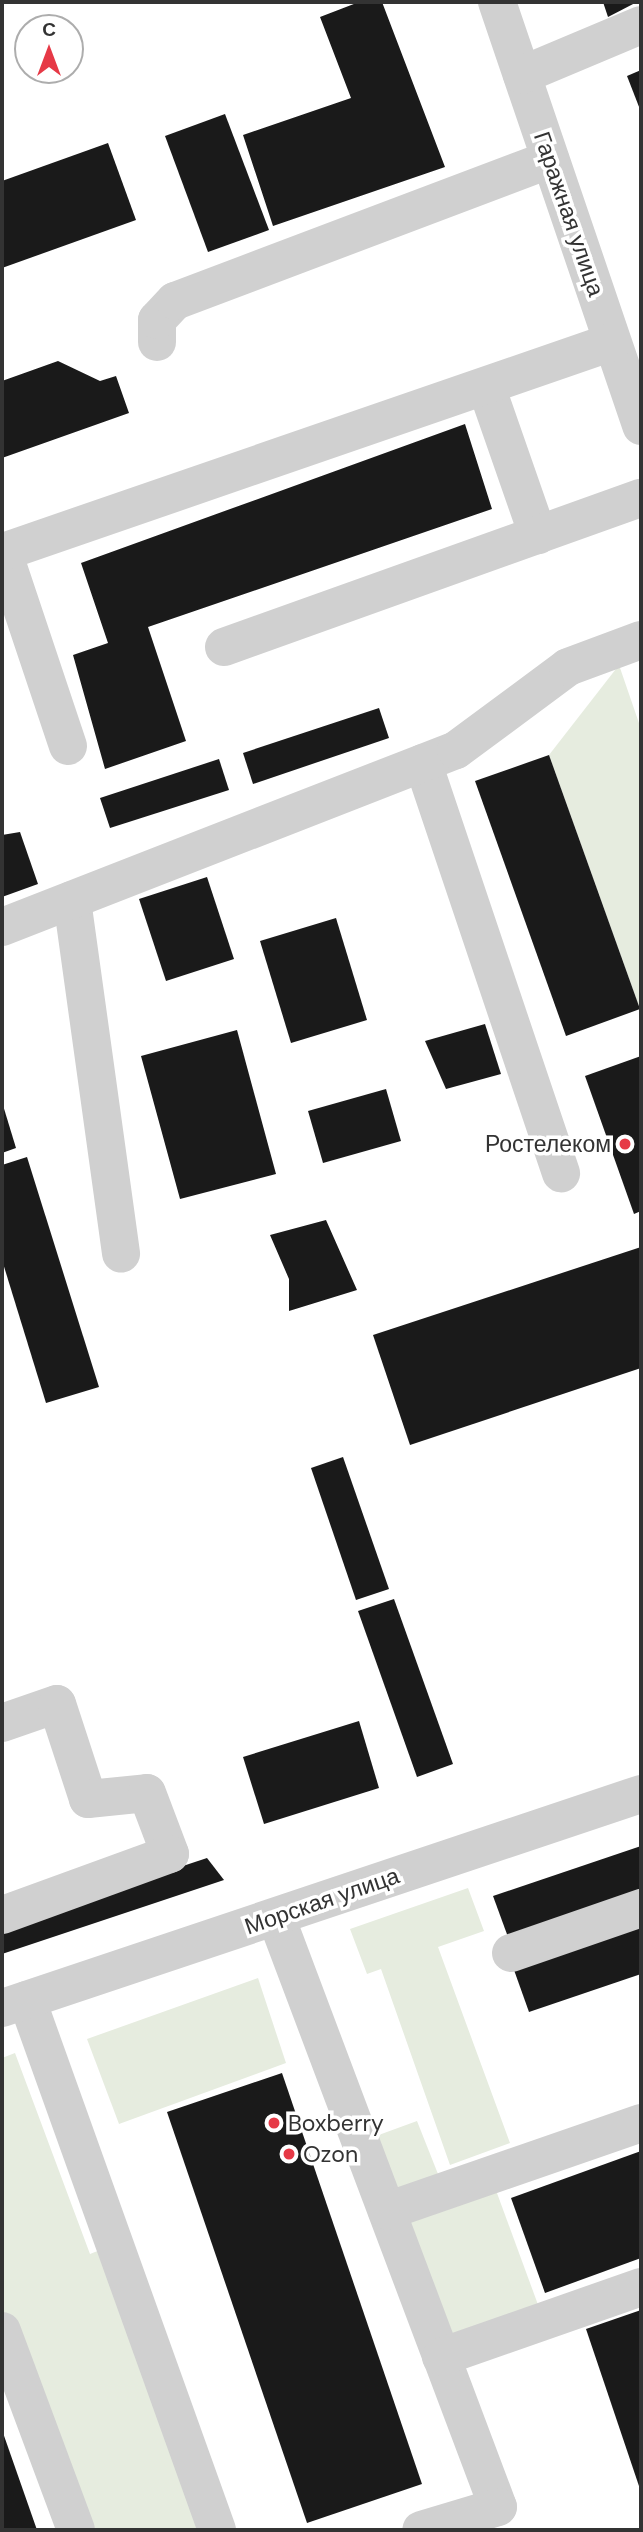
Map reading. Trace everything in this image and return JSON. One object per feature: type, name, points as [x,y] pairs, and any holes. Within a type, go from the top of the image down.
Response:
[{"type":"street","name":"Гаражная улица","points":[[497,2],[641,426]]},
{"type":"street","points":[[522,75],[641,25]]},
{"type":"street","points":[[157,342],[157,320],[175,301],[550,159]]},
{"type":"street","points":[[68,746],[3,552],[612,342]]},
{"type":"street","points":[[486,386],[538,535]]},
{"type":"street","points":[[224,647],[641,498]]},
{"type":"street","points":[[2,927],[456,750],[568,667],[641,640]]},
{"type":"street","points":[[423,763],[561,1173]]},
{"type":"street","points":[[72,900],[121,1254]]},
{"type":"street","points":[[2,1723],[57,1704],[88,1799],[147,1793],[170,1854],[2,1915]]},
{"type":"street","name":"Морская улица","points":[[15,2004],[641,1794]]},
{"type":"street","points":[[511,1952],[641,1908]]},
{"type":"street","points":[[276,1917],[498,2507],[421,2530]]},
{"type":"street","points":[[15,2004],[217,2530]]},
{"type":"street","points":[[387,2211],[641,2123]]},
{"type":"street","points":[[441,2357],[641,2287]]},
{"type":"street","points":[[2,2330],[76,2530]]},
{"type":"shaded area","points":[[619,665],[641,729],[641,1012],[549,755]]},
{"type":"shaded area","points":[[468,1888],[484,1931],[438,1947],[510,2143],[450,2165],[381,1969],[367,1974],[350,1929]]},
{"type":"shaded area","points":[[258,1978],[286,2063],[119,2124],[87,2039]]},
{"type":"shaded area","points":[[15,2053],[90,2254],[115,2244],[216,2530],[76,2530],[2,2331],[2,2058]]},
{"type":"shaded area","points":[[417,2121],[438,2174],[385,2193],[365,2140]]},
{"type":"shaded area","points":[[490,2174],[544,2321],[441,2357],[387,2211]]},
{"type":"building","points":[[359,2],[382,2],[445,167],[273,226],[243,135],[351,98],[320,17]]},
{"type":"building","points":[[603,2],[637,2],[608,17]]},
{"type":"building","points":[[641,70],[641,112],[627,76]]},
{"type":"building","points":[[225,114],[269,230],[208,252],[165,136]]},
{"type":"building","points":[[108,143],[136,220],[2,268],[2,181]]},
{"type":"building","points":[[58,361],[100,381],[116,376],[129,413],[2,458],[2,381]]},
{"type":"building","points":[[465,424],[492,509],[148,627],[186,741],[105,769],[73,655],[108,643],[81,563]]},
{"type":"building","points":[[379,708],[389,738],[253,784],[243,753]]},
{"type":"building","points":[[549,755],[640,1009],[566,1036],[475,781]]},
{"type":"building","points":[[219,759],[229,790],[110,828],[100,798]]},
{"type":"building","points":[[20,832],[38,884],[2,897],[2,835]]},
{"type":"building","points":[[207,877],[234,959],[166,981],[139,899]]},
{"type":"building","points":[[336,918],[367,1020],[291,1043],[260,941]]},
{"type":"building","points":[[485,1024],[501,1074],[446,1089],[425,1041]]},
{"type":"building","points":[[237,1030],[276,1174],[180,1199],[141,1056]]},
{"type":"building","name":"Ростелеком","points":[[641,1056],[641,1211],[634,1214],[585,1076]]},
{"type":"building","points":[[386,1089],[401,1141],[323,1163],[308,1111]]},
{"type":"building","points":[[2,1102],[16,1148],[2,1153]]},
{"type":"building","points":[[27,1157],[99,1387],[46,1403],[2,1260],[2,1165]]},
{"type":"building","points":[[326,1220],[357,1290],[289,1311],[289,1279],[270,1235]]},
{"type":"building","points":[[641,1247],[641,1368],[410,1445],[373,1335]]},
{"type":"building","points":[[343,1457],[389,1589],[356,1600],[311,1468]]},
{"type":"building","points":[[394,1599],[453,1764],[417,1777],[358,1611]]},
{"type":"building","points":[[359,1721],[379,1788],[264,1824],[243,1757]]},
{"type":"building","points":[[641,1846],[641,1892],[508,1937],[493,1896]]},
{"type":"building","points":[[207,1858],[224,1880],[2,1954],[2,1926]]},
{"type":"building","points":[[641,1927],[641,1974],[529,2012],[514,1970]]},
{"type":"building","points":[[282,2073],[422,2484],[307,2523],[167,2112]]},
{"type":"building","points":[[641,2151],[641,2258],[545,2293],[511,2198]]},
{"type":"building","points":[[641,2310],[641,2492],[586,2329]]},
{"type":"building","points":[[2,2430],[37,2530],[2,2530]]},
{"type":"place","name":"Ростелеком","points":[[625,1144]]},
{"type":"place","name":"Boxberry","points":[[274,2123]]},
{"type":"place","name":"Ozon","points":[[289,2154]]}]
